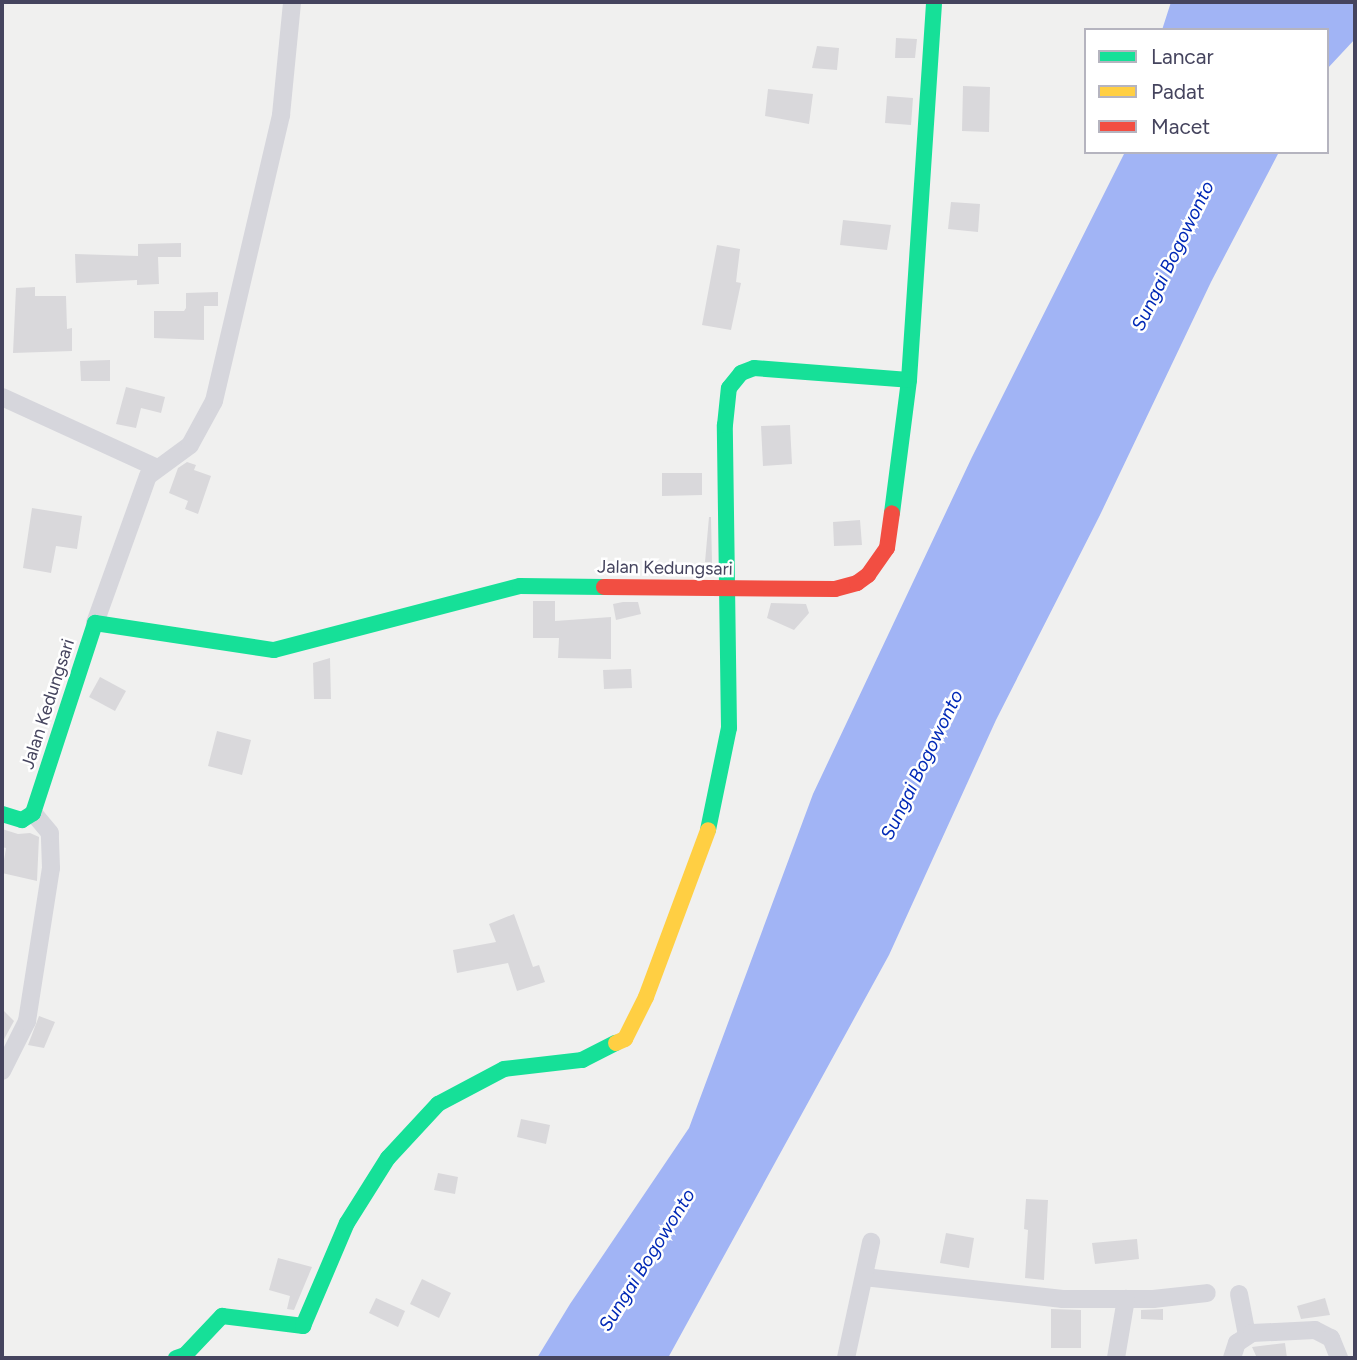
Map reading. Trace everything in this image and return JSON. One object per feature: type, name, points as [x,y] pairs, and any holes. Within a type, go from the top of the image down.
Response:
[{"type":"street","points":[[95,623],[148,476],[190,444],[214,401],[281,115],[292,2]]},
{"type":"street","name":"Jalan Kedungsari","points":[[31,815],[95,623],[274,650],[520,586],[835,589],[858,583],[868,575],[887,548],[909,380],[934,2]]},
{"type":"street","points":[[176,1358],[185,1355],[222,1316],[303,1326],[347,1223],[388,1158],[438,1104],[504,1069],[582,1060],[625,1039],[646,998],[712,818],[729,728],[725,425],[732,383],[741,373],[761,368],[909,380]]},
{"type":"street","points":[[2,397],[157,468]]},
{"type":"street","points":[[2,814],[22,820],[31,815],[50,833],[51,868],[27,1021],[2,1071]]},
{"type":"street","points":[[846,1358],[872,1242]]},
{"type":"street","points":[[864,1278],[1021,1296],[1126,1299],[1208,1293]]},
{"type":"street","points":[[1239,1294],[1247,1335]]},
{"type":"street","points":[[1116,1358],[1126,1299]]},
{"type":"street","points":[[1232,1358],[1237,1343],[1247,1335],[1275,1331],[1324,1332],[1336,1346],[1339,1358]]},
{"type":"water","points":[[1171,2],[1355,2],[1355,39],[1329,67],[1329,28],[1163,28]]},
{"type":"water","name":"Sungai Bogowonto","points":[[1124,154],[1278,154],[1211,282],[1100,515],[996,720],[889,955],[668,1358],[537,1358],[570,1304],[689,1128],[813,794],[972,457]]},
{"type":"building","points":[[896,38],[917,39],[915,58],[895,58]]},
{"type":"building","points":[[817,46],[839,48],[837,70],[812,68]]},
{"type":"building","points":[[963,86],[990,87],[989,132],[962,131]]},
{"type":"building","points":[[768,89],[813,94],[809,124],[765,116]]},
{"type":"building","points":[[887,96],[913,98],[911,125],[885,123]]},
{"type":"building","points":[[951,202],[980,204],[978,232],[948,229]]},
{"type":"building","points":[[843,220],[891,225],[887,250],[840,245]]},
{"type":"building","points":[[181,243],[181,257],[158,257],[159,284],[137,285],[137,280],[76,283],[75,254],[138,256],[138,244]]},
{"type":"building","points":[[717,245],[740,249],[736,282],[741,283],[731,330],[702,325]]},
{"type":"building","points":[[35,287],[35,296],[66,296],[67,329],[72,328],[72,351],[13,353],[16,288]]},
{"type":"building","points":[[218,292],[218,306],[204,306],[204,340],[154,338],[154,311],[184,311],[186,293]]},
{"type":"building","points":[[110,360],[110,381],[81,381],[80,361]]},
{"type":"building","points":[[126,387],[165,397],[161,413],[141,408],[136,428],[116,424]]},
{"type":"building","points":[[790,425],[792,464],[763,466],[761,426]]},
{"type":"building","points":[[187,462],[196,465],[194,470],[211,476],[198,514],[185,509],[188,501],[169,493],[178,468]]},
{"type":"building","points":[[662,473],[702,473],[702,495],[662,496]]},
{"type":"building","points":[[32,508],[82,516],[77,549],[56,546],[51,573],[23,568]]},
{"type":"building","points":[[711,517],[712,563],[705,562]]},
{"type":"building","points":[[860,520],[862,545],[834,546],[833,522]]},
{"type":"building","points":[[533,601],[555,601],[555,621],[611,617],[611,659],[558,658],[559,638],[533,638]]},
{"type":"building","points":[[638,602],[641,614],[616,620],[613,604]]},
{"type":"building","points":[[771,603],[806,604],[809,613],[794,630],[767,618]]},
{"type":"building","points":[[330,658],[331,699],[314,699],[313,663]]},
{"type":"building","points":[[631,669],[632,688],[604,689],[603,670]]},
{"type":"building","points":[[100,677],[126,691],[115,711],[89,697]]},
{"type":"building","points":[[217,731],[251,740],[242,775],[208,766]]},
{"type":"building","points":[[2,829],[39,837],[37,881],[2,873],[6,848],[2,847]]},
{"type":"building","points":[[514,914],[533,967],[539,965],[545,982],[517,991],[508,963],[457,973],[453,950],[496,942],[489,924]]},
{"type":"building","points":[[2,1009],[14,1021],[2,1043]]},
{"type":"building","points":[[39,1016],[55,1022],[44,1048],[28,1045]]},
{"type":"building","points":[[521,1119],[550,1125],[546,1144],[517,1137]]},
{"type":"building","points":[[438,1173],[458,1177],[455,1194],[434,1190]]},
{"type":"building","points":[[1026,1199],[1048,1200],[1044,1280],[1025,1278],[1028,1230],[1024,1229]]},
{"type":"building","points":[[946,1233],[974,1238],[969,1268],[940,1263]]},
{"type":"building","points":[[1137,1239],[1139,1259],[1095,1264],[1092,1243]]},
{"type":"building","points":[[278,1258],[312,1267],[294,1310],[287,1309],[290,1296],[269,1290]]},
{"type":"building","points":[[422,1279],[451,1293],[439,1318],[410,1304]]},
{"type":"building","points":[[376,1298],[405,1311],[398,1327],[369,1313]]},
{"type":"building","points":[[1325,1298],[1330,1315],[1301,1319],[1297,1306]]},
{"type":"building","points":[[1051,1309],[1081,1310],[1081,1348],[1051,1348]]},
{"type":"building","points":[[1163,1309],[1163,1320],[1141,1319],[1141,1310]]},
{"type":"building","points":[[1285,1343],[1287,1358],[1257,1358],[1252,1347]]},
{"type":"traffic: fast","points":[[892,513],[909,380],[934,2]]},
{"type":"traffic: fast","points":[[708,830],[729,728],[725,425],[729,388],[741,373],[754,368],[909,380]]},
{"type":"traffic: fast","points":[[2,814],[22,820],[33,813],[95,623],[274,650],[520,586],[604,587]]},
{"type":"traffic: fast","points":[[176,1358],[185,1355],[222,1316],[303,1326],[347,1223],[388,1158],[438,1104],[504,1069],[582,1060],[616,1043]]},
{"type":"traffic: slow","points":[[616,1043],[625,1039],[646,997],[708,830]]},
{"type":"traffic: jam","points":[[604,587],[835,589],[857,583],[868,575],[887,548],[892,513]]}]
